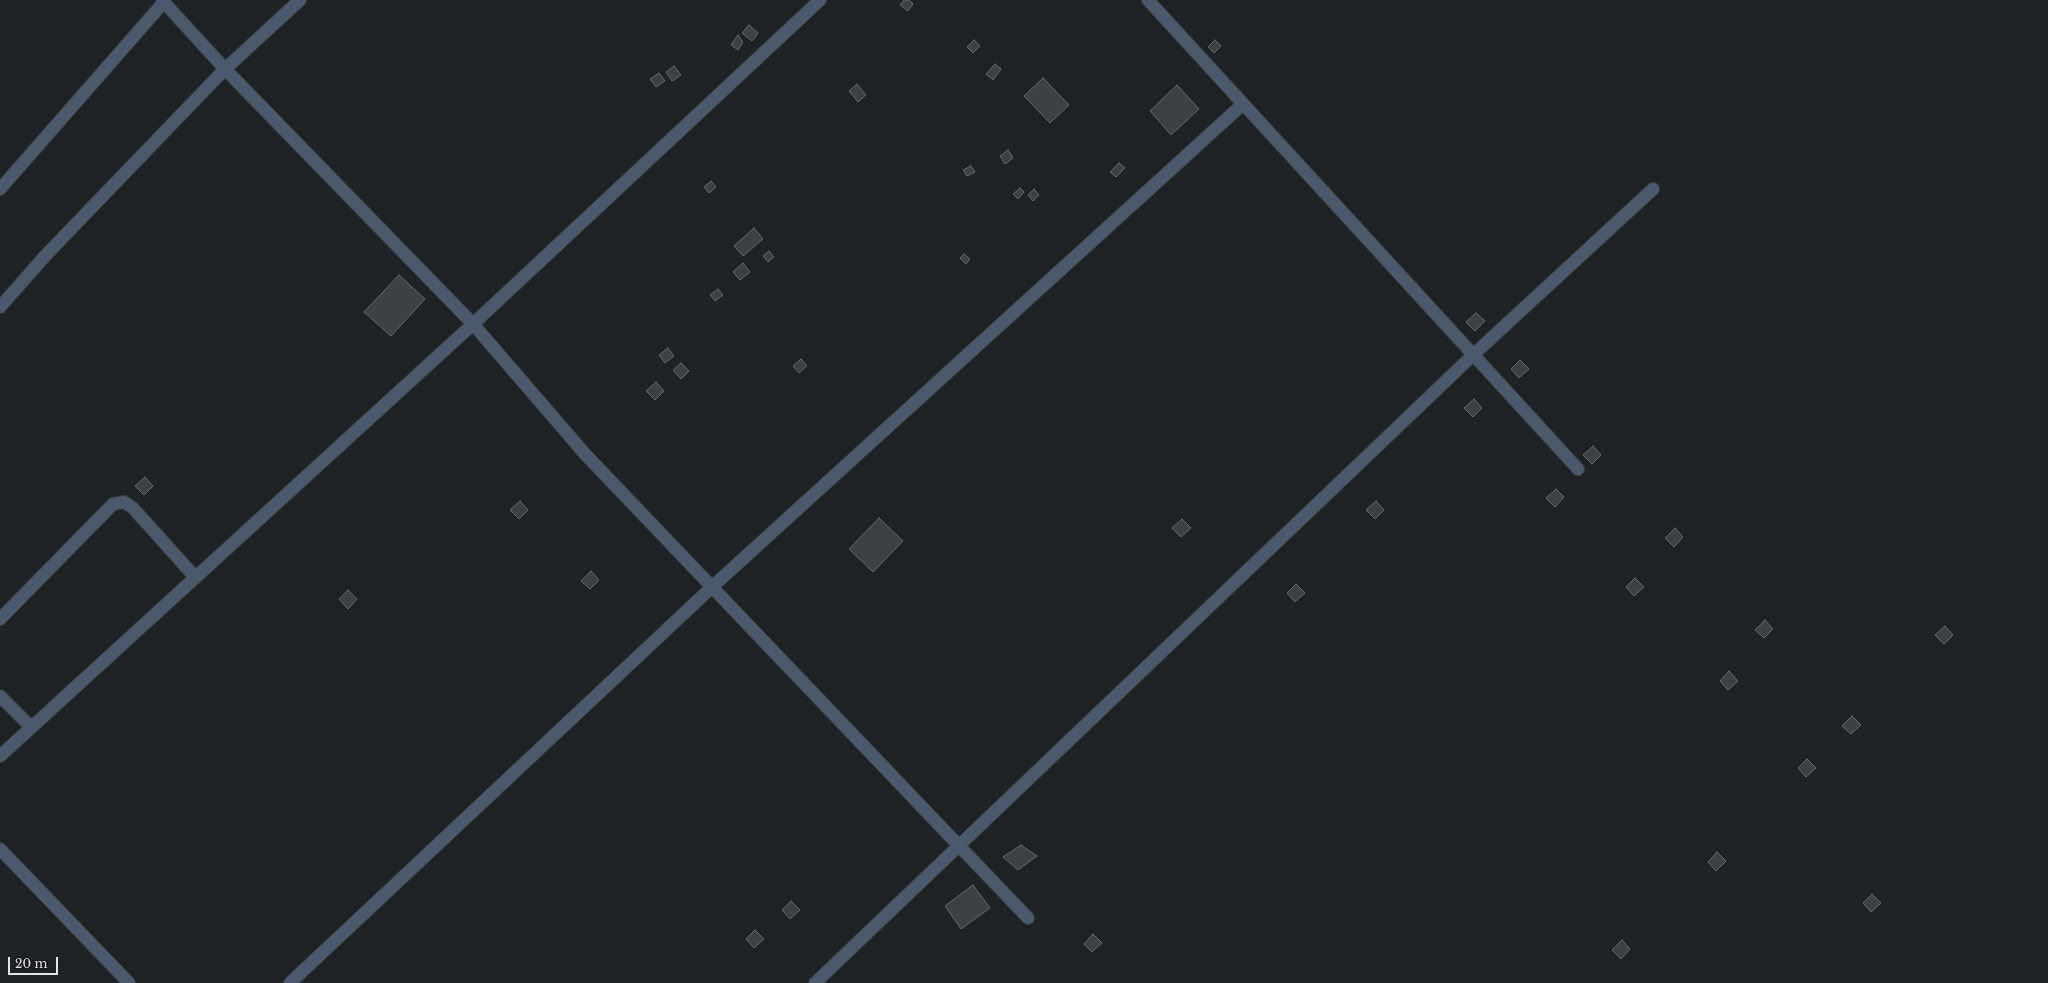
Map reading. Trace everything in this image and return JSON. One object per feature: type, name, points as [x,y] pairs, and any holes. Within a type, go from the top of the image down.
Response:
[{"type":"street","points":[[1,305],[45,256],[226,69],[300,0]]},
{"type":"street","points":[[0,756],[473,324],[820,0]]},
{"type":"street","points":[[1148,0],[1578,470]]},
{"type":"street","points":[[0,189],[163,1],[226,69],[473,324],[585,454],[960,845],[1028,918]]},
{"type":"street","points":[[290,983],[712,587],[1243,104]]},
{"type":"street","points":[[815,983],[1473,355],[1653,189]]},
{"type":"street","points":[[0,619],[114,504],[124,502],[133,508],[195,577]]},
{"type":"street","points":[[0,696],[31,727]]},
{"type":"street","points":[[0,849],[128,983]]},
{"type":"building","points":[[904,0],[909,0],[913,4],[908,11],[900,5]]},
{"type":"building","points":[[749,25],[758,33],[752,41],[742,33]]},
{"type":"building","points":[[738,35],[743,42],[738,50],[731,45]]},
{"type":"building","points":[[974,40],[980,46],[973,53],[967,47]]},
{"type":"building","points":[[1215,40],[1221,46],[1214,53],[1208,47]]},
{"type":"building","points":[[995,64],[1001,69],[993,80],[986,74]]},
{"type":"building","points":[[674,66],[681,75],[672,81],[666,72]]},
{"type":"building","points":[[659,73],[665,81],[656,87],[650,79]]},
{"type":"building","points":[[1043,78],[1069,105],[1050,123],[1024,96]]},
{"type":"building","points":[[857,84],[866,95],[858,102],[849,91]]},
{"type":"building","points":[[1177,85],[1199,109],[1171,135],[1150,111]]},
{"type":"building","points":[[1008,150],[1013,158],[1005,164],[1000,156]]},
{"type":"building","points":[[1119,163],[1125,168],[1116,177],[1110,172]]},
{"type":"building","points":[[971,166],[975,172],[967,176],[963,170]]},
{"type":"building","points":[[711,181],[716,187],[709,193],[704,187]]},
{"type":"building","points":[[1020,188],[1024,192],[1018,199],[1013,194]]},
{"type":"building","points":[[1034,189],[1039,195],[1033,201],[1028,195]]},
{"type":"building","points":[[754,228],[763,239],[743,256],[734,246]]},
{"type":"building","points":[[769,251],[774,257],[768,262],[763,256]]},
{"type":"building","points":[[964,254],[970,259],[966,264],[960,258]]},
{"type":"building","points":[[743,263],[750,272],[740,280],[733,272]]},
{"type":"building","points":[[399,275],[425,299],[391,336],[364,312]]},
{"type":"building","points":[[718,289],[723,295],[715,301],[710,295]]},
{"type":"building","points":[[1476,313],[1485,321],[1475,331],[1466,322]]},
{"type":"building","points":[[668,348],[674,356],[665,363],[659,355]]},
{"type":"building","points":[[801,359],[807,366],[799,373],[793,366]]},
{"type":"building","points":[[1520,360],[1529,369],[1519,378],[1511,369]]},
{"type":"building","points":[[681,363],[689,371],[681,379],[673,370]]},
{"type":"building","points":[[656,382],[664,391],[655,400],[646,391]]},
{"type":"building","points":[[1474,399],[1482,408],[1473,417],[1464,408]]},
{"type":"building","points":[[1593,446],[1601,455],[1592,464],[1583,455]]},
{"type":"building","points":[[145,477],[153,486],[144,495],[135,486]]},
{"type":"building","points":[[1556,489],[1564,497],[1555,507],[1546,498]]},
{"type":"building","points":[[520,501],[528,510],[519,519],[510,510]]},
{"type":"building","points":[[1376,501],[1384,510],[1375,519],[1366,510]]},
{"type":"building","points":[[879,518],[903,541],[873,572],[849,549]]},
{"type":"building","points":[[1182,519],[1191,528],[1181,537],[1172,528]]},
{"type":"building","points":[[1675,528],[1683,537],[1674,547],[1665,538]]},
{"type":"building","points":[[591,571],[599,580],[590,589],[581,581]]},
{"type":"building","points":[[1635,578],[1644,587],[1634,596],[1626,587]]},
{"type":"building","points":[[1296,584],[1305,593],[1295,602],[1287,593]]},
{"type":"building","points":[[348,590],[357,599],[348,609],[339,599]]},
{"type":"building","points":[[1765,620],[1773,629],[1764,638],[1755,630]]},
{"type":"building","points":[[1945,626],[1953,635],[1944,644],[1935,635]]},
{"type":"building","points":[[1729,671],[1738,681],[1728,690],[1720,681]]},
{"type":"building","points":[[1852,716],[1861,725],[1851,734],[1842,726]]},
{"type":"building","points":[[1807,759],[1816,768],[1806,777],[1798,768]]},
{"type":"building","points":[[1021,845],[1037,856],[1018,870],[1003,857]]},
{"type":"building","points":[[1717,852],[1726,861],[1716,871],[1708,862]]},
{"type":"building","points":[[973,885],[990,908],[961,929],[945,906]]},
{"type":"building","points":[[1872,894],[1881,903],[1871,912],[1863,903]]},
{"type":"building","points":[[791,901],[800,910],[790,919],[782,910]]},
{"type":"building","points":[[755,930],[764,939],[754,948],[746,939]]},
{"type":"building","points":[[1093,934],[1102,943],[1092,952],[1084,944]]},
{"type":"building","points":[[1622,940],[1630,949],[1621,959],[1612,950]]}]
